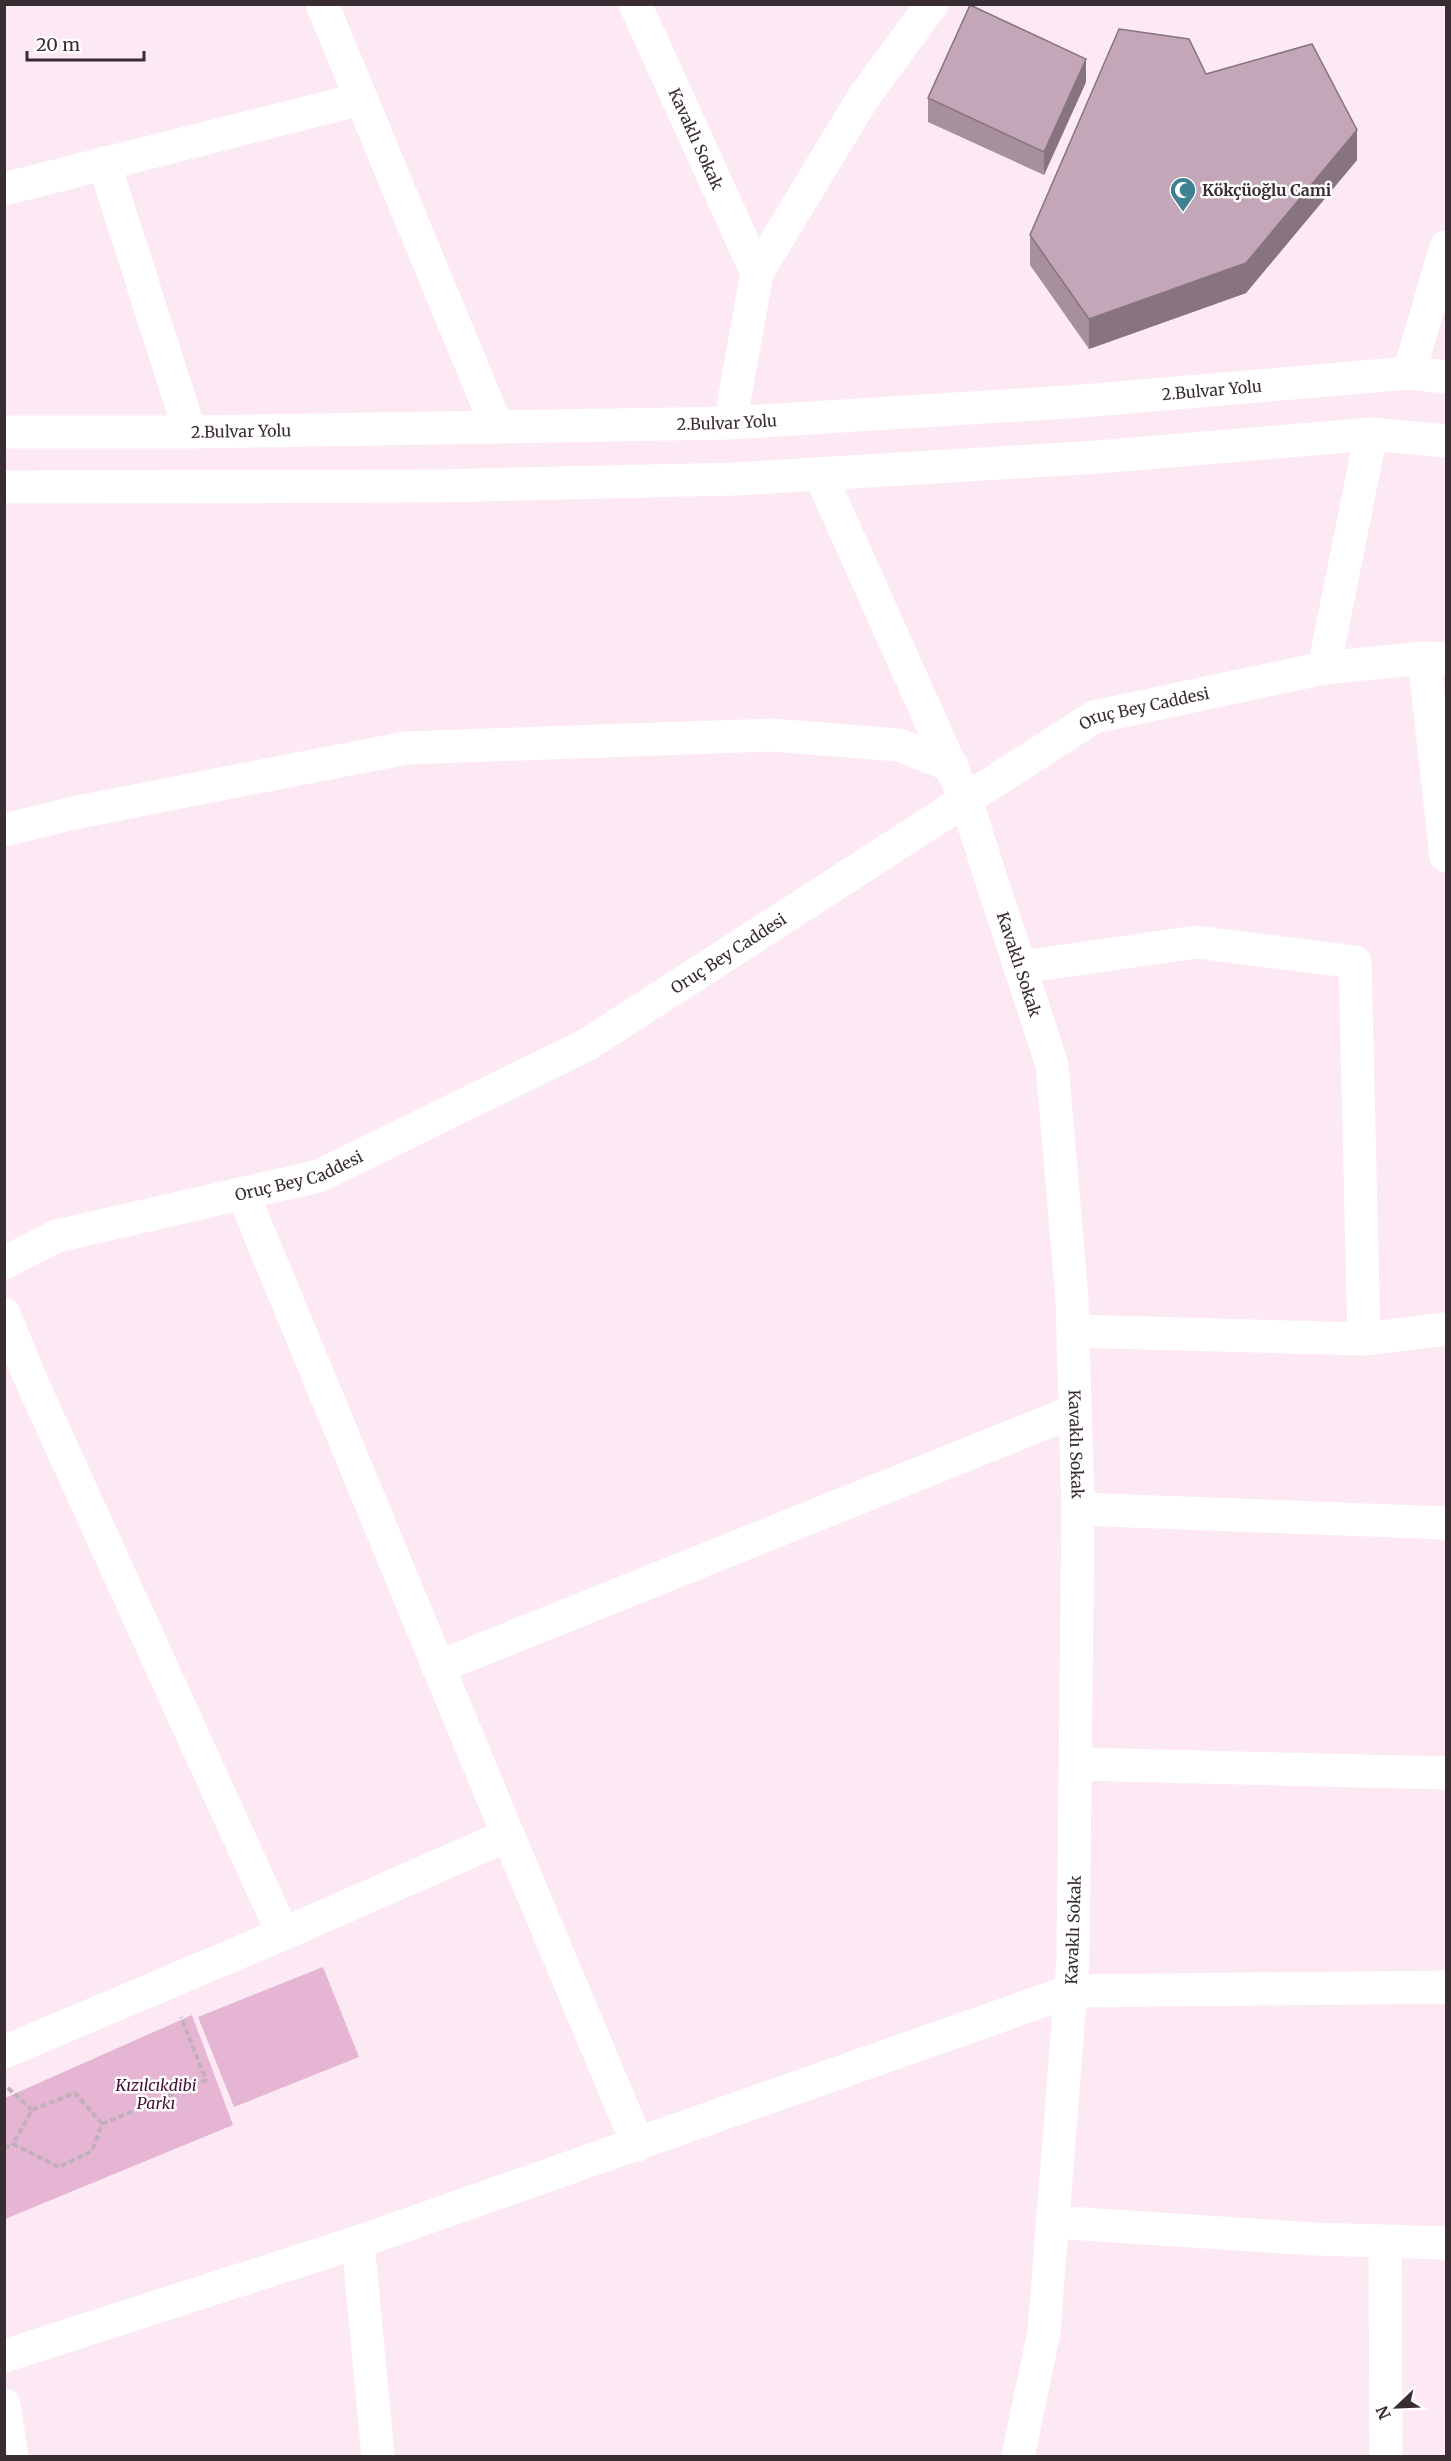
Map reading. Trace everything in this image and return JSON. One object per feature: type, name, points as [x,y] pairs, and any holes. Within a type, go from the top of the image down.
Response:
[{"type":"street","points":[[322,4],[497,427]]},
{"type":"street","name":"Kavaklı Sokak","points":[[635,4],[757,273]]},
{"type":"street","points":[[730,423],[757,273],[863,98],[932,4]]},
{"type":"street","points":[[4,189],[361,99]]},
{"type":"street","points":[[104,164],[190,432]]},
{"type":"street","points":[[1409,373],[1446,247]]},
{"type":"street","name":"2.Bulvar Yolu","points":[[4,432],[190,432],[730,423],[1083,401],[1409,373],[1446,377]]},
{"type":"street","points":[[1324,668],[1371,434]]},
{"type":"street","points":[[4,487],[437,486],[735,479],[1098,457],[1371,434],[1446,441]]},
{"type":"street","name":"Kavaklı Sokak","points":[[820,474],[965,798],[1022,967],[1052,1065],[1073,1331],[1078,1509],[1071,1991],[1044,2332],[1018,2457]]},
{"type":"street","points":[[1435,658],[1446,856]]},
{"type":"street","name":"Oruç Bey Caddesi","points":[[4,1263],[57,1236],[319,1176],[588,1044],[965,798],[1094,717],[1324,668],[1435,658]]},
{"type":"street","points":[[4,830],[78,812],[406,748],[771,735],[899,745],[952,766]]},
{"type":"street","points":[[1022,967],[1196,942],[1355,962],[1364,1339]]},
{"type":"street","points":[[243,1194],[638,2145]]},
{"type":"street","points":[[4,1314],[30,1378],[283,1934]]},
{"type":"street","points":[[1073,1331],[1364,1339],[1446,1329]]},
{"type":"street","points":[[438,1666],[1075,1411]]},
{"type":"street","points":[[1078,1509],[1446,1523]]},
{"type":"street","points":[[1076,1764],[1446,1773]]},
{"type":"street","points":[[4,2052],[283,1934],[508,1835]]},
{"type":"street","points":[[4,2356],[357,2242],[1071,1991],[1446,1987]]},
{"type":"street","points":[[1052,2222],[1446,2243]]},
{"type":"street","points":[[1385,2241],[1386,2457]]},
{"type":"street","points":[[357,2242],[378,2457]]},
{"type":"street","points":[[4,2405],[12,2457]]},
{"type":"path","points":[[13,2144],[58,2167],[92,2151],[102,2124],[206,2080],[167,1983]]},
{"type":"path","points":[[4,2085],[32,2110]]},
{"type":"path","points":[[4,2148],[13,2144],[32,2110],[75,2093],[102,2124]]},
{"type":"green space","points":[[323,1967],[359,2057],[234,2107],[198,2017]]},
{"type":"green space","name":"Kızılcıkdibi Parkı","points":[[192,2015],[233,2125],[5,2219],[5,2098]]},
{"type":"building","points":[[970,5],[1086,59],[1044,152],[928,98]]},
{"type":"building","name":"Kökçüoğlu Cami","points":[[1119,29],[1189,39],[1206,74],[1312,44],[1357,130],[1246,263],[1089,319],[1030,235]]},
{"type":"place","name":"Kökçüoğlu Cami","points":[[1183,213]]}]
